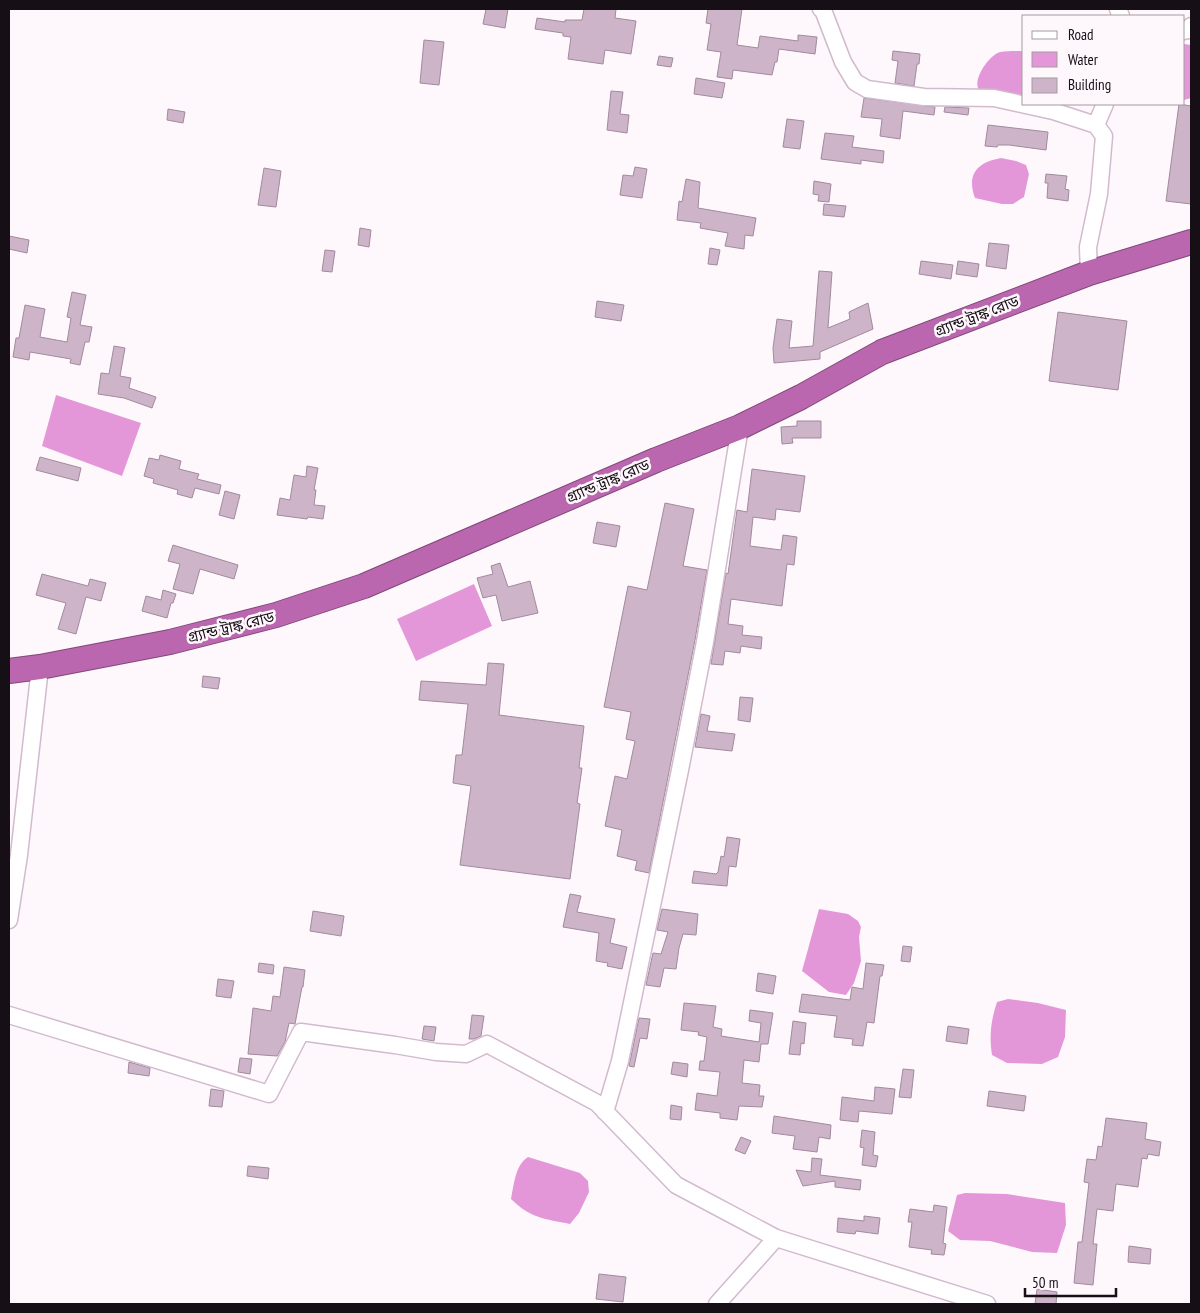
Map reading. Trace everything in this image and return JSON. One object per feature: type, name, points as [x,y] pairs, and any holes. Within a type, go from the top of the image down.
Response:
[{"type":"highway","name":"গ্র্যান্ড ট্রাঙ্ক রোড","points":[[9,671],[40,667],[170,642],[276,616],[364,586],[656,460],[740,427],[801,398],[882,352],[1089,273],[1191,242]]},
{"type":"street","points":[[821,9],[827,19],[843,62],[854,82],[868,90],[924,97],[994,98],[1022,104]]},
{"type":"street","points":[[1028,105],[1053,110],[1096,124],[1104,136],[1098,194],[1088,247],[1089,273]]},
{"type":"street","points":[[1096,124],[1105,105]]},
{"type":"street","points":[[605,1112],[620,1060],[700,669],[740,427]]},
{"type":"street","points":[[9,920],[19,855],[40,667]]},
{"type":"street","points":[[9,1015],[269,1094],[301,1032],[436,1052],[466,1054],[487,1044],[597,1103],[676,1185],[776,1238],[986,1304]]},
{"type":"street","points":[[717,1304],[776,1238]]},
{"type":"water","points":[[1185,44],[1191,45],[1191,98],[1185,100]]},
{"type":"water","points":[[1022,51],[1022,97],[979,90],[977,86],[983,68],[991,58],[1000,52]]},
{"type":"water","points":[[1001,158],[1026,165],[1029,174],[1024,197],[1013,204],[1002,204],[975,198],[972,182],[976,170],[986,163]]},
{"type":"water","points":[[56,395],[141,423],[122,476],[42,446]]},
{"type":"water","points":[[474,584],[492,626],[416,661],[397,619]]},
{"type":"water","points":[[819,909],[848,914],[858,921],[861,927],[859,937],[861,961],[854,983],[846,995],[829,992],[802,971]]},
{"type":"water","points":[[1008,999],[1038,1003],[1066,1010],[1065,1037],[1058,1057],[1042,1064],[1007,1063],[992,1055],[992,1022],[997,1002]]},
{"type":"water","points":[[528,1157],[580,1173],[588,1181],[589,1192],[579,1213],[570,1224],[531,1214],[511,1199],[520,1165]]},
{"type":"water","points":[[965,1193],[1007,1194],[1065,1203],[1066,1225],[1057,1253],[1032,1252],[990,1241],[960,1240],[948,1231],[957,1195]]},
{"type":"building","points":[[486,9],[508,9],[505,28],[483,24]]},
{"type":"building","points":[[584,9],[616,9],[615,18],[636,21],[631,54],[605,50],[603,64],[568,59],[571,37],[563,36],[563,33],[535,29],[537,18],[565,22],[565,20],[582,20]]},
{"type":"building","points":[[708,9],[742,9],[737,45],[758,48],[760,36],[798,41],[798,35],[817,37],[815,54],[779,49],[772,75],[733,70],[732,79],[717,77],[721,52],[707,50],[711,24],[706,23]]},
{"type":"building","points":[[424,40],[444,42],[439,85],[420,83]]},
{"type":"building","points":[[893,51],[920,54],[914,86],[895,83],[898,61],[892,60]]},
{"type":"building","points":[[659,56],[673,58],[671,67],[657,65]]},
{"type":"building","points":[[696,78],[725,83],[722,98],[694,94]]},
{"type":"building","points":[[611,91],[623,92],[620,114],[629,115],[627,133],[607,130]]},
{"type":"building","points":[[864,98],[935,107],[934,115],[903,111],[900,139],[880,136],[882,119],[861,117]]},
{"type":"building","points":[[1179,105],[1191,106],[1191,204],[1166,201]]},
{"type":"building","points":[[945,107],[969,108],[968,115],[944,112]]},
{"type":"building","points":[[168,109],[185,112],[183,123],[167,120]]},
{"type":"building","points":[[787,119],[804,121],[800,149],[783,147]]},
{"type":"building","points":[[988,125],[1048,132],[1046,150],[1009,145],[985,146]]},
{"type":"building","points":[[825,133],[854,136],[852,147],[884,151],[883,163],[861,160],[861,164],[821,159]]},
{"type":"building","points":[[635,167],[647,169],[642,198],[620,195],[623,175],[633,176]]},
{"type":"building","points":[[264,168],[281,171],[276,207],[258,205]]},
{"type":"building","points":[[1046,174],[1067,176],[1065,189],[1069,190],[1068,201],[1047,198],[1048,183],[1045,183]]},
{"type":"building","points":[[686,179],[700,182],[698,208],[756,218],[753,236],[745,235],[744,249],[725,246],[728,233],[700,228],[701,223],[677,220],[679,201],[682,202]]},
{"type":"building","points":[[814,181],[831,184],[829,202],[818,201],[819,195],[813,194]]},
{"type":"building","points":[[824,204],[846,206],[844,217],[823,215]]},
{"type":"building","points":[[360,228],[371,230],[369,247],[358,245]]},
{"type":"building","points":[[9,236],[29,240],[27,253],[9,249]]},
{"type":"building","points":[[989,243],[1009,245],[1006,269],[986,266]]},
{"type":"building","points":[[710,248],[720,250],[717,265],[708,264]]},
{"type":"building","points":[[325,250],[335,251],[332,272],[322,271]]},
{"type":"building","points":[[921,261],[953,265],[951,279],[919,274]]},
{"type":"building","points":[[958,261],[979,264],[977,277],[956,274]]},
{"type":"building","points":[[819,271],[832,272],[828,328],[850,319],[849,312],[868,303],[873,329],[820,352],[820,359],[774,363],[773,348],[777,319],[792,321],[789,348],[813,346]]},
{"type":"building","points":[[72,292],[86,295],[80,325],[92,327],[89,342],[85,342],[80,365],[70,363],[71,359],[30,352],[29,360],[13,357],[16,338],[19,338],[25,305],[45,309],[40,337],[67,342],[71,318],[67,317]]},
{"type":"building","points":[[597,301],[624,305],[621,321],[595,317]]},
{"type":"building","points":[[1058,312],[1127,321],[1118,390],[1049,381]]},
{"type":"building","points":[[114,346],[125,348],[120,376],[131,378],[129,388],[156,397],[152,408],[124,398],[98,394],[101,373],[109,374]]},
{"type":"building","points":[[797,421],[821,421],[821,438],[792,438],[793,443],[782,444],[781,427],[797,426]]},
{"type":"building","points":[[160,455],[181,461],[179,469],[199,474],[197,479],[221,485],[219,494],[195,488],[192,498],[177,494],[178,490],[153,483],[154,479],[144,476],[149,458],[159,460]]},
{"type":"building","points":[[40,457],[81,468],[78,481],[36,470]]},
{"type":"building","points":[[307,466],[318,468],[314,490],[316,490],[314,505],[325,506],[323,519],[277,515],[280,498],[290,500],[294,475],[306,477]]},
{"type":"building","points":[[752,469],[805,476],[800,512],[776,509],[775,520],[753,517],[750,546],[781,550],[783,535],[797,537],[794,565],[787,564],[782,606],[731,599],[728,624],[743,626],[742,635],[762,637],[761,649],[741,646],[740,653],[725,651],[723,665],[711,664],[726,573],[728,574],[737,510],[747,512]]},
{"type":"building","points":[[225,491],[240,495],[234,519],[219,515]]},
{"type":"building","points":[[665,503],[694,509],[683,566],[707,570],[649,873],[635,870],[637,861],[617,856],[622,830],[605,826],[615,776],[627,779],[635,741],[626,739],[631,712],[604,707],[628,586],[647,590]]},
{"type":"building","points":[[597,522],[620,526],[616,547],[593,543]]},
{"type":"building","points":[[173,545],[238,565],[234,579],[200,569],[193,594],[173,589],[180,564],[168,561]]},
{"type":"building","points":[[500,563],[508,587],[530,581],[538,613],[502,621],[496,595],[483,598],[477,578],[493,574],[491,566]]},
{"type":"building","points":[[42,574],[88,586],[90,579],[106,583],[101,601],[86,597],[76,634],[58,629],[66,603],[36,595]]},
{"type":"building","points":[[163,590],[176,594],[173,603],[171,603],[167,618],[142,611],[146,596],[161,600]]},
{"type":"building","points":[[488,663],[504,664],[499,715],[584,726],[579,768],[582,768],[577,803],[580,804],[570,879],[460,865],[471,786],[453,783],[456,755],[462,755],[468,704],[419,700],[421,681],[486,685]]},
{"type":"building","points":[[203,676],[220,678],[218,689],[202,687]]},
{"type":"building","points":[[740,697],[753,698],[750,722],[738,720]]},
{"type":"building","points":[[701,714],[710,716],[707,731],[735,734],[732,751],[695,747]]},
{"type":"building","points":[[727,837],[740,839],[736,867],[729,866],[727,886],[692,883],[694,871],[716,874],[718,872],[721,856],[724,857]]},
{"type":"building","points":[[570,894],[581,896],[577,912],[615,919],[610,943],[627,947],[622,969],[607,966],[608,963],[596,961],[599,933],[563,927]]},
{"type":"building","points":[[662,909],[698,914],[696,935],[683,934],[676,969],[664,968],[660,987],[646,985],[653,953],[661,954],[668,932],[657,930]]},
{"type":"building","points":[[313,911],[344,916],[341,936],[310,931]]},
{"type":"building","points":[[903,946],[912,947],[910,962],[901,961]]},
{"type":"building","points":[[259,963],[274,965],[273,974],[258,972]]},
{"type":"building","points":[[866,963],[884,965],[882,976],[880,976],[874,1023],[867,1022],[863,1046],[852,1045],[853,1039],[834,1037],[837,1016],[799,1012],[802,994],[850,1000],[852,987],[863,989]]},
{"type":"building","points":[[284,967],[305,970],[295,1024],[289,1023],[285,1042],[277,1056],[248,1054],[253,1008],[271,1011],[273,996],[280,997]]},
{"type":"building","points":[[758,973],[776,976],[773,994],[756,991]]},
{"type":"building","points":[[218,979],[234,981],[231,998],[216,996]]},
{"type":"building","points":[[684,1003],[716,1006],[713,1027],[722,1029],[721,1036],[759,1042],[761,1023],[749,1021],[750,1010],[773,1013],[768,1044],[761,1044],[759,1062],[744,1060],[742,1083],[760,1085],[759,1096],[764,1096],[762,1107],[739,1106],[737,1120],[720,1118],[720,1113],[695,1110],[697,1093],[717,1096],[720,1072],[699,1070],[700,1061],[704,1061],[707,1037],[698,1035],[699,1032],[681,1030]]},
{"type":"building","points":[[472,1015],[484,1016],[481,1036],[469,1039]]},
{"type":"building","points":[[639,1018],[650,1019],[647,1039],[640,1038],[634,1067],[629,1066]]},
{"type":"building","points":[[793,1021],[806,1023],[804,1044],[801,1043],[800,1055],[789,1054]]},
{"type":"building","points":[[424,1026],[436,1027],[434,1041],[422,1039]]},
{"type":"building","points":[[948,1026],[969,1029],[967,1044],[946,1041]]},
{"type":"building","points":[[240,1058],[252,1059],[250,1074],[238,1072]]},
{"type":"building","points":[[129,1062],[150,1068],[149,1076],[128,1073]]},
{"type":"building","points":[[673,1062],[688,1064],[687,1077],[671,1074]]},
{"type":"building","points":[[903,1069],[914,1070],[911,1098],[899,1097]]},
{"type":"building","points":[[875,1087],[895,1089],[892,1114],[859,1111],[858,1122],[840,1120],[842,1097],[874,1101]]},
{"type":"building","points":[[211,1089],[224,1091],[222,1107],[209,1106]]},
{"type":"building","points":[[989,1091],[1026,1096],[1024,1111],[987,1106]]},
{"type":"building","points":[[671,1105],[682,1107],[681,1120],[670,1119]]},
{"type":"building","points":[[774,1116],[831,1125],[830,1139],[819,1137],[817,1152],[793,1149],[795,1136],[772,1133]]},
{"type":"building","points":[[1106,1118],[1147,1123],[1145,1139],[1161,1142],[1159,1156],[1148,1154],[1147,1159],[1142,1158],[1138,1187],[1116,1184],[1113,1211],[1097,1209],[1093,1244],[1097,1244],[1093,1285],[1074,1283],[1078,1242],[1082,1242],[1089,1183],[1084,1182],[1087,1159],[1096,1160],[1098,1146],[1102,1147]]},
{"type":"building","points":[[862,1130],[875,1132],[873,1155],[878,1156],[876,1167],[862,1165],[864,1148],[860,1147]]},
{"type":"building","points":[[741,1137],[751,1141],[745,1154],[735,1150]]},
{"type":"building","points":[[812,1158],[822,1159],[820,1175],[861,1180],[860,1190],[835,1187],[835,1181],[803,1186],[796,1170],[811,1172]]},
{"type":"building","points":[[248,1166],[269,1168],[268,1179],[247,1176]]},
{"type":"building","points":[[934,1205],[947,1207],[943,1243],[946,1244],[944,1255],[931,1254],[932,1250],[909,1247],[912,1222],[908,1222],[910,1209],[933,1212]]},
{"type":"building","points":[[864,1216],[880,1218],[878,1234],[856,1231],[855,1234],[837,1232],[838,1218],[864,1221]]},
{"type":"building","points":[[1129,1246],[1151,1249],[1150,1264],[1128,1262]]},
{"type":"building","points":[[599,1274],[626,1277],[623,1302],[596,1299]]},
{"type":"building","points":[[1037,1289],[1057,1292],[1056,1304],[1035,1304]]}]
